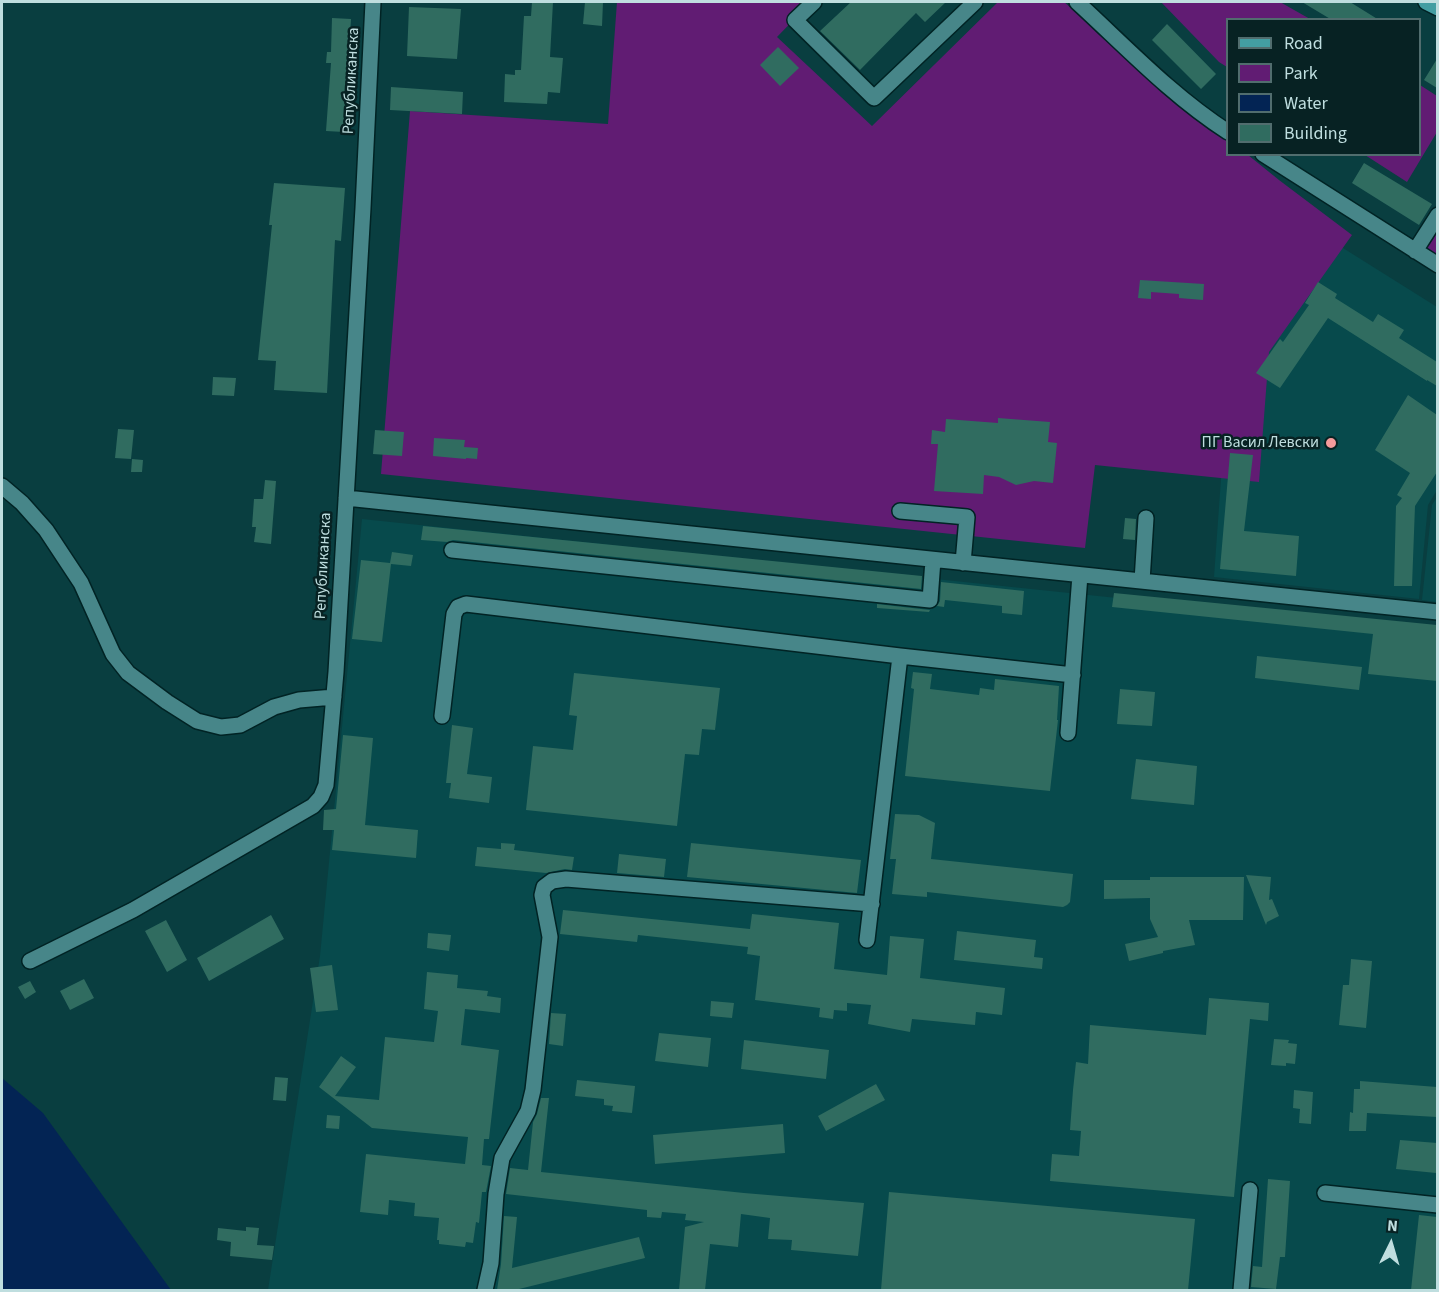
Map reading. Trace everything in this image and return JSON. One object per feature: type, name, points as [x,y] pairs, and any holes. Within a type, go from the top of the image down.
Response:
[{"type":"main road","points":[[1426,2],[1437,8]]},
{"type":"street","name":"Републиканска","points":[[30,961],[133,910],[313,806],[321,797],[326,785],[334,697],[374,2]]},
{"type":"street","points":[[814,2],[795,20],[874,98],[975,2]]},
{"type":"street","points":[[1077,2],[1169,86],[1226,131]]},
{"type":"street","points":[[1266,156],[1437,265]]},
{"type":"street","points":[[1415,251],[1437,215]]},
{"type":"street","points":[[2,486],[22,503],[46,530],[81,583],[113,654],[128,673],[166,702],[197,721],[221,727],[240,725],[274,707],[299,700],[334,697]]},
{"type":"street","points":[[346,498],[1437,612]]},
{"type":"street","points":[[900,511],[967,517],[963,563]]},
{"type":"street","points":[[1142,581],[1146,518]]},
{"type":"street","points":[[452,550],[930,600],[933,560]]},
{"type":"street","points":[[1068,732],[1080,575]]},
{"type":"street","points":[[442,716],[454,614],[458,607],[466,604],[1073,675]]},
{"type":"street","points":[[867,940],[900,656]]},
{"type":"street","points":[[485,1290],[491,1263],[496,1194],[502,1158],[528,1111],[533,1090],[550,937],[542,895],[544,887],[552,881],[566,879],[872,904]]},
{"type":"street","points":[[1241,1290],[1250,1190]]},
{"type":"street","points":[[1324,1194],[1437,1205]]},
{"type":"shaded area","name":"ПГ Васил Левски","points":[[1335,243],[1437,307],[1437,490],[1428,505],[1419,599],[1214,577],[1227,395]]},
{"type":"shaded area","points":[[1437,497],[1437,602],[1422,600],[1432,505]]},
{"type":"shaded area","points":[[362,519],[1356,623],[1437,634],[1437,1290],[268,1290],[320,956]]},
{"type":"green space","points":[[617,2],[811,2],[777,37],[872,126],[998,2],[1064,2],[1226,136],[1226,156],[1249,156],[1352,235],[1269,352],[1259,482],[1095,465],[1085,548],[381,474],[410,111],[608,124]]},
{"type":"green space","points":[[1161,2],[1280,2],[1308,18],[1226,18],[1226,66],[1219,62]]},
{"type":"green space","points":[[1421,86],[1437,96],[1437,132],[1407,182],[1367,156],[1421,156]]},
{"type":"green space","points":[[1437,227],[1437,259],[1423,251]]},
{"type":"water","points":[[2,1078],[43,1113],[171,1290],[2,1290]]},
{"type":"building","points":[[532,2],[553,2],[550,57],[563,58],[560,93],[548,92],[547,104],[504,102],[505,74],[515,75],[515,70],[521,70],[524,16],[531,16]]},
{"type":"building","points":[[585,2],[603,2],[602,26],[583,24]]},
{"type":"building","points":[[851,2],[946,2],[925,22],[916,13],[860,70],[820,31]]},
{"type":"building","points":[[1302,2],[1350,2],[1376,18],[1329,18]]},
{"type":"building","points":[[409,7],[461,9],[457,59],[407,56]]},
{"type":"building","points":[[332,18],[351,19],[344,132],[326,131],[331,63],[326,63],[327,52],[331,52]]},
{"type":"building","points":[[1167,24],[1216,74],[1201,89],[1152,40]]},
{"type":"building","points":[[778,47],[799,68],[780,86],[760,65]]},
{"type":"building","points":[[1437,59],[1437,88],[1424,80]]},
{"type":"building","points":[[391,87],[463,92],[462,114],[390,110]]},
{"type":"building","points":[[1364,163],[1432,204],[1419,225],[1352,183]]},
{"type":"building","points":[[274,183],[345,188],[341,241],[335,240],[327,393],[274,390],[276,361],[258,360]]},
{"type":"building","points":[[1140,280],[1204,284],[1203,300],[1179,298],[1179,294],[1151,292],[1151,299],[1138,298]]},
{"type":"building","points":[[1318,282],[1337,294],[1335,298],[1373,322],[1378,314],[1404,330],[1399,338],[1437,362],[1437,386],[1328,318],[1280,388],[1256,373],[1280,339],[1283,342],[1309,305],[1305,303]]},
{"type":"building","points":[[213,377],[236,378],[234,396],[212,395]]},
{"type":"building","points":[[1408,395],[1437,415],[1437,472],[1415,506],[1412,586],[1394,586],[1396,506],[1402,498],[1397,495],[1410,473],[1375,450]]},
{"type":"building","points":[[998,418],[1050,422],[1048,442],[1057,443],[1053,483],[1034,481],[1016,485],[999,477],[984,475],[983,494],[934,491],[938,444],[931,444],[932,430],[945,432],[946,419],[998,423]]},
{"type":"building","points":[[118,429],[134,430],[131,459],[115,458]]},
{"type":"building","points":[[375,430],[404,432],[402,456],[373,454]]},
{"type":"building","points":[[434,438],[465,440],[464,447],[478,448],[477,459],[433,456]]},
{"type":"building","points":[[1230,453],[1253,455],[1244,531],[1299,536],[1296,576],[1220,569]]},
{"type":"building","points":[[132,459],[143,460],[142,472],[131,472]]},
{"type":"building","points":[[265,480],[276,481],[271,544],[254,542],[256,527],[252,527],[254,499],[263,499]]},
{"type":"building","points":[[1125,518],[1136,519],[1135,540],[1123,539]]},
{"type":"building","points":[[423,526],[922,576],[921,589],[453,540],[447,542],[421,540]]},
{"type":"building","points":[[392,552],[413,555],[411,566],[391,564],[382,642],[352,639],[361,560],[390,563]]},
{"type":"building","points":[[941,582],[1024,591],[1022,615],[1002,613],[1002,606],[945,600],[944,607],[937,606],[940,601]]},
{"type":"building","points":[[1114,593],[1437,625],[1437,681],[1368,674],[1373,634],[1112,607]]},
{"type":"building","points":[[877,604],[930,610],[929,612],[877,608]]},
{"type":"building","points":[[1257,656],[1362,667],[1359,690],[1255,678]]},
{"type":"building","points":[[913,672],[932,674],[930,689],[979,695],[980,688],[994,690],[995,679],[1059,686],[1058,720],[1050,791],[905,776],[914,689],[911,688]]},
{"type":"building","points":[[574,673],[720,688],[715,730],[702,729],[699,755],[685,754],[677,826],[526,810],[533,746],[573,750],[577,716],[569,715]]},
{"type":"building","points":[[1120,689],[1155,692],[1152,726],[1117,724]]},
{"type":"building","points":[[452,725],[473,728],[467,774],[492,777],[489,803],[449,798],[451,783],[446,783]]},
{"type":"building","points":[[343,735],[373,738],[365,825],[418,830],[416,858],[332,850],[334,830],[323,830],[324,810],[336,809]]},
{"type":"building","points":[[1136,759],[1197,766],[1194,805],[1131,799]]},
{"type":"building","points":[[895,814],[919,815],[935,823],[931,859],[1073,874],[1070,902],[1063,907],[927,892],[927,897],[892,894],[896,859],[890,859]]},
{"type":"building","points":[[501,843],[515,844],[514,850],[574,857],[572,870],[546,873],[475,866],[477,847],[501,849]]},
{"type":"building","points":[[691,843],[861,860],[857,893],[687,877]]},
{"type":"building","points":[[619,854],[666,859],[664,877],[617,873]]},
{"type":"building","points":[[1246,875],[1271,877],[1269,900],[1272,899],[1279,916],[1267,922],[1266,925]]},
{"type":"building","points":[[1150,877],[1244,877],[1243,920],[1189,920],[1195,945],[1129,961],[1125,944],[1158,937],[1150,919],[1150,898],[1104,899],[1104,880],[1150,880]]},
{"type":"building","points":[[563,910],[750,929],[752,914],[839,923],[834,969],[887,975],[890,936],[924,939],[920,978],[1005,988],[1002,1015],[976,1012],[975,1025],[912,1019],[910,1032],[868,1024],[871,1005],[847,1003],[847,1011],[834,1010],[833,1019],[819,1017],[820,1008],[755,1000],[760,956],[747,954],[748,947],[638,935],[637,942],[560,934]]},
{"type":"building","points":[[271,915],[284,939],[209,981],[197,958]]},
{"type":"building","points":[[166,920],[187,960],[167,972],[145,931]]},
{"type":"building","points":[[957,931],[1036,940],[1034,957],[1043,958],[1042,969],[954,960]]},
{"type":"building","points":[[428,933],[451,935],[449,951],[427,948]]},
{"type":"building","points":[[1351,959],[1372,961],[1366,1028],[1339,1025],[1343,985],[1349,985]]},
{"type":"building","points":[[332,965],[338,1010],[316,1012],[310,968]]},
{"type":"building","points":[[427,972],[458,975],[457,988],[488,991],[487,996],[501,998],[500,1013],[465,1009],[461,1045],[499,1050],[489,1139],[484,1139],[482,1165],[491,1166],[486,1192],[482,1192],[479,1223],[476,1222],[473,1243],[466,1242],[465,1247],[439,1244],[437,1240],[439,1218],[414,1216],[415,1203],[389,1200],[388,1215],[360,1212],[366,1154],[465,1164],[468,1137],[372,1128],[319,1087],[341,1056],[356,1067],[335,1096],[379,1100],[385,1037],[434,1042],[438,1011],[424,1009]]},
{"type":"building","points":[[84,979],[94,998],[70,1010],[60,991]]},
{"type":"building","points":[[30,981],[36,992],[25,999],[18,987]]},
{"type":"building","points":[[1209,998],[1269,1003],[1268,1021],[1250,1019],[1234,1197],[1050,1181],[1052,1154],[1079,1156],[1081,1131],[1070,1130],[1073,1090],[1076,1062],[1088,1064],[1090,1025],[1206,1035]]},
{"type":"building","points":[[711,1001],[734,1003],[732,1018],[710,1016]]},
{"type":"building","points":[[551,1013],[566,1014],[563,1046],[549,1044]]},
{"type":"building","points":[[659,1033],[711,1038],[708,1067],[655,1061]]},
{"type":"building","points":[[1274,1039],[1289,1040],[1288,1043],[1297,1044],[1295,1064],[1271,1065]]},
{"type":"building","points":[[744,1040],[829,1050],[826,1079],[741,1069]]},
{"type":"building","points":[[275,1077],[288,1078],[286,1101],[273,1100]]},
{"type":"building","points":[[577,1080],[635,1086],[632,1113],[612,1111],[613,1106],[604,1105],[604,1099],[575,1096]]},
{"type":"building","points":[[1360,1081],[1437,1087],[1437,1117],[1367,1113],[1366,1131],[1349,1131],[1350,1112],[1353,1113],[1354,1089],[1360,1089]]},
{"type":"building","points":[[876,1084],[885,1100],[826,1131],[818,1116]]},
{"type":"building","points":[[1294,1090],[1313,1092],[1311,1124],[1299,1123],[1300,1109],[1293,1108]]},
{"type":"building","points":[[541,1098],[549,1098],[541,1172],[864,1203],[858,1256],[791,1250],[792,1240],[768,1239],[770,1218],[741,1214],[738,1247],[710,1244],[705,1290],[679,1290],[685,1227],[704,1222],[685,1220],[686,1214],[662,1212],[661,1218],[647,1217],[647,1210],[506,1194],[510,1168],[528,1170],[533,1122]]},
{"type":"building","points":[[327,1115],[340,1116],[339,1129],[326,1128]]},
{"type":"building","points":[[783,1124],[785,1153],[655,1164],[653,1135]]},
{"type":"building","points":[[1400,1140],[1437,1143],[1436,1173],[1396,1169]]},
{"type":"building","points":[[1268,1179],[1290,1181],[1285,1257],[1280,1257],[1276,1289],[1251,1287],[1253,1266],[1262,1267]]},
{"type":"building","points":[[889,1192],[1195,1219],[1188,1290],[881,1290]]},
{"type":"building","points":[[1419,1215],[1437,1217],[1437,1290],[1411,1290]]},
{"type":"building","points":[[504,1216],[517,1217],[512,1268],[639,1237],[645,1258],[515,1290],[497,1290]]},
{"type":"building","points":[[246,1227],[259,1228],[257,1245],[274,1246],[272,1260],[230,1256],[231,1242],[217,1240],[218,1228],[246,1231]]},
{"type":"place","name":"ПГ Васил Левски","points":[[1331,443]]}]
